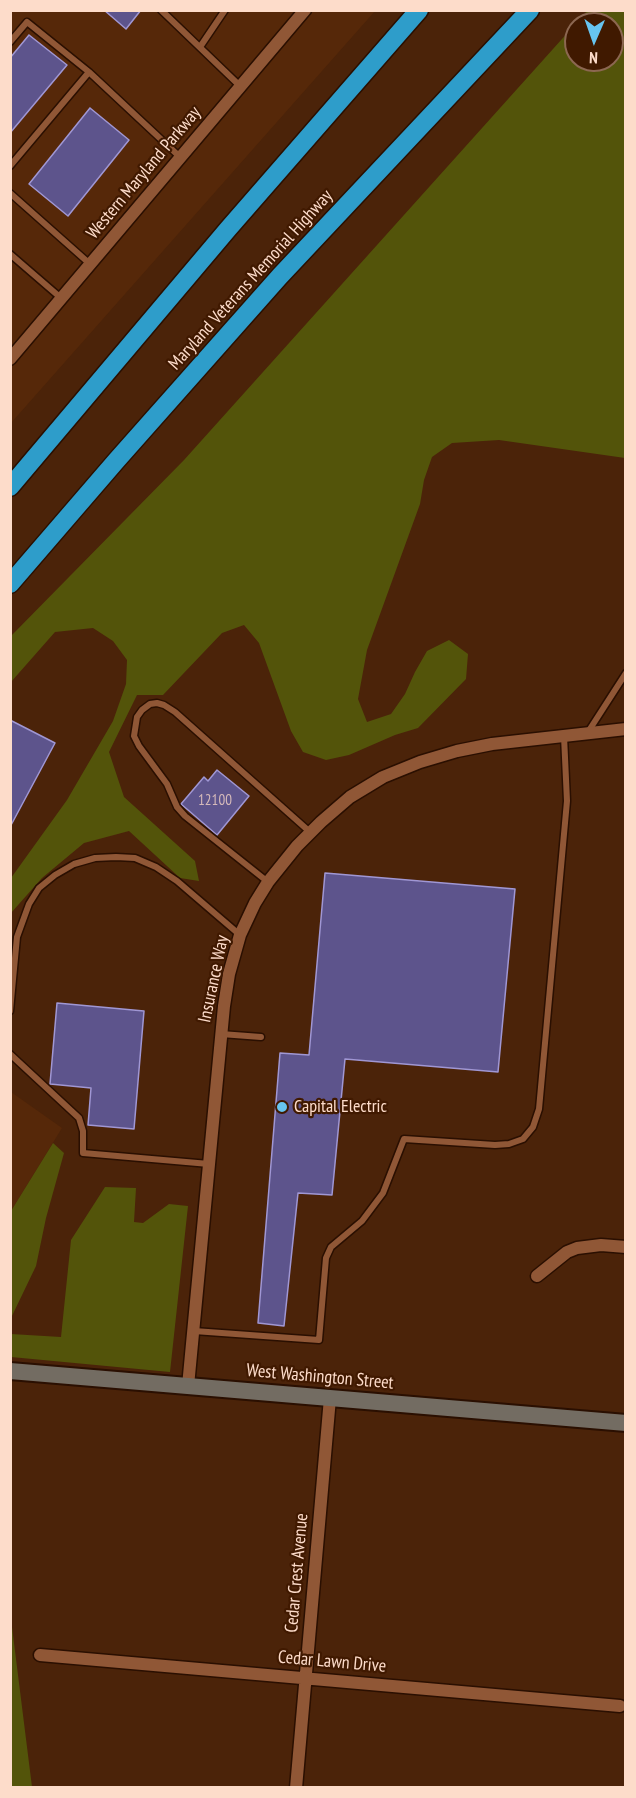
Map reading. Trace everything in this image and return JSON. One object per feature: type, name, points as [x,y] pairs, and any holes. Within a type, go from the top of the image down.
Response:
[{"type":"highway","points":[[10,487],[251,203],[419,10]]},
{"type":"highway","name":"Maryland Veterans Memorial Highway","points":[[10,584],[116,460],[280,276],[530,10]]},
{"type":"main road","name":"West Washington Street","points":[[10,1371],[626,1423]]},
{"type":"street","name":"Western Maryland Parkway","points":[[10,358],[305,10]]},
{"type":"street","name":"Insurance Way","points":[[188,1386],[221,1034],[230,974],[240,935],[268,882],[311,832],[350,797],[383,777],[420,762],[492,744],[626,729]]},
{"type":"street","points":[[537,1276],[567,1252],[577,1248],[601,1245],[626,1247]]},
{"type":"street","name":"Cedar Crest Avenue","points":[[296,1788],[330,1398]]},
{"type":"street","name":"Cedar Lawn Drive","points":[[40,1655],[620,1706]]},
{"type":"lane","points":[[161,10],[241,86]]},
{"type":"lane","points":[[200,47],[225,10]]},
{"type":"lane","points":[[10,42],[27,22],[89,72],[180,158]]},
{"type":"lane","points":[[10,166],[89,72]]},
{"type":"lane","points":[[10,194],[90,264]]},
{"type":"lane","points":[[10,254],[62,298]]},
{"type":"lane","points":[[588,732],[626,673]]},
{"type":"lane","points":[[268,882],[185,816],[177,807],[167,784],[134,736],[137,717],[142,710],[150,704],[157,704],[164,705],[175,712],[311,832]]},
{"type":"lane","points":[[193,1331],[319,1340],[326,1258],[331,1247],[362,1221],[383,1193],[404,1139],[502,1144],[523,1139],[533,1127],[539,1109],[567,801],[564,736]]},
{"type":"lane","points":[[10,1011],[17,937],[28,904],[39,888],[74,864],[95,858],[135,858],[156,867],[177,881],[240,935]]},
{"type":"lane","points":[[221,1034],[261,1037]]},
{"type":"lane","points":[[10,1054],[79,1119],[83,1131],[83,1153],[209,1164]]},
{"type":"shaded area","points":[[588,10],[625,11],[625,458],[499,440],[452,443],[432,457],[424,480],[420,504],[367,650],[358,699],[367,722],[391,714],[405,694],[427,651],[449,640],[468,654],[466,679],[418,728],[395,735],[349,755],[326,760],[303,752],[291,731],[259,643],[244,625],[222,633],[163,695],[137,695],[109,752],[124,797],[195,861],[199,881],[180,878],[129,831],[84,843],[42,878],[11,913],[11,878],[67,800],[113,721],[126,684],[127,660],[113,641],[93,628],[55,632],[11,682],[11,636],[184,460],[564,37],[564,72],[624,72],[624,12],[586,12]]},
{"type":"shaded area","points":[[11,11],[375,11],[11,423]]},
{"type":"shaded area","points":[[11,1092],[62,1128],[11,1211]]},
{"type":"shaded area","points":[[53,1143],[64,1153],[46,1218],[36,1266],[11,1318],[11,1211]]},
{"type":"shaded area","points":[[105,1187],[136,1188],[134,1222],[143,1223],[169,1204],[188,1206],[170,1372],[11,1357],[11,1334],[61,1337],[71,1240]]},
{"type":"shaded area","points":[[11,1619],[32,1787],[11,1787]]},
{"type":"building","points":[[104,10],[141,10],[126,29]]},
{"type":"building","points":[[29,35],[67,65],[10,133],[10,58]]},
{"type":"building","points":[[90,108],[129,140],[68,216],[29,184]]},
{"type":"building","points":[[10,720],[55,743],[10,827]]},
{"type":"building","points":[[217,770],[249,796],[217,835],[181,804],[204,777],[208,781]]},
{"type":"building","points":[[325,873],[515,889],[498,1072],[345,1059],[332,1195],[298,1193],[284,1326],[258,1323],[280,1053],[309,1055]]},
{"type":"building","points":[[57,1003],[144,1011],[134,1129],[88,1125],[91,1088],[50,1084]]},
{"type":"place","name":"Capital Electric","points":[[282,1107]]}]
